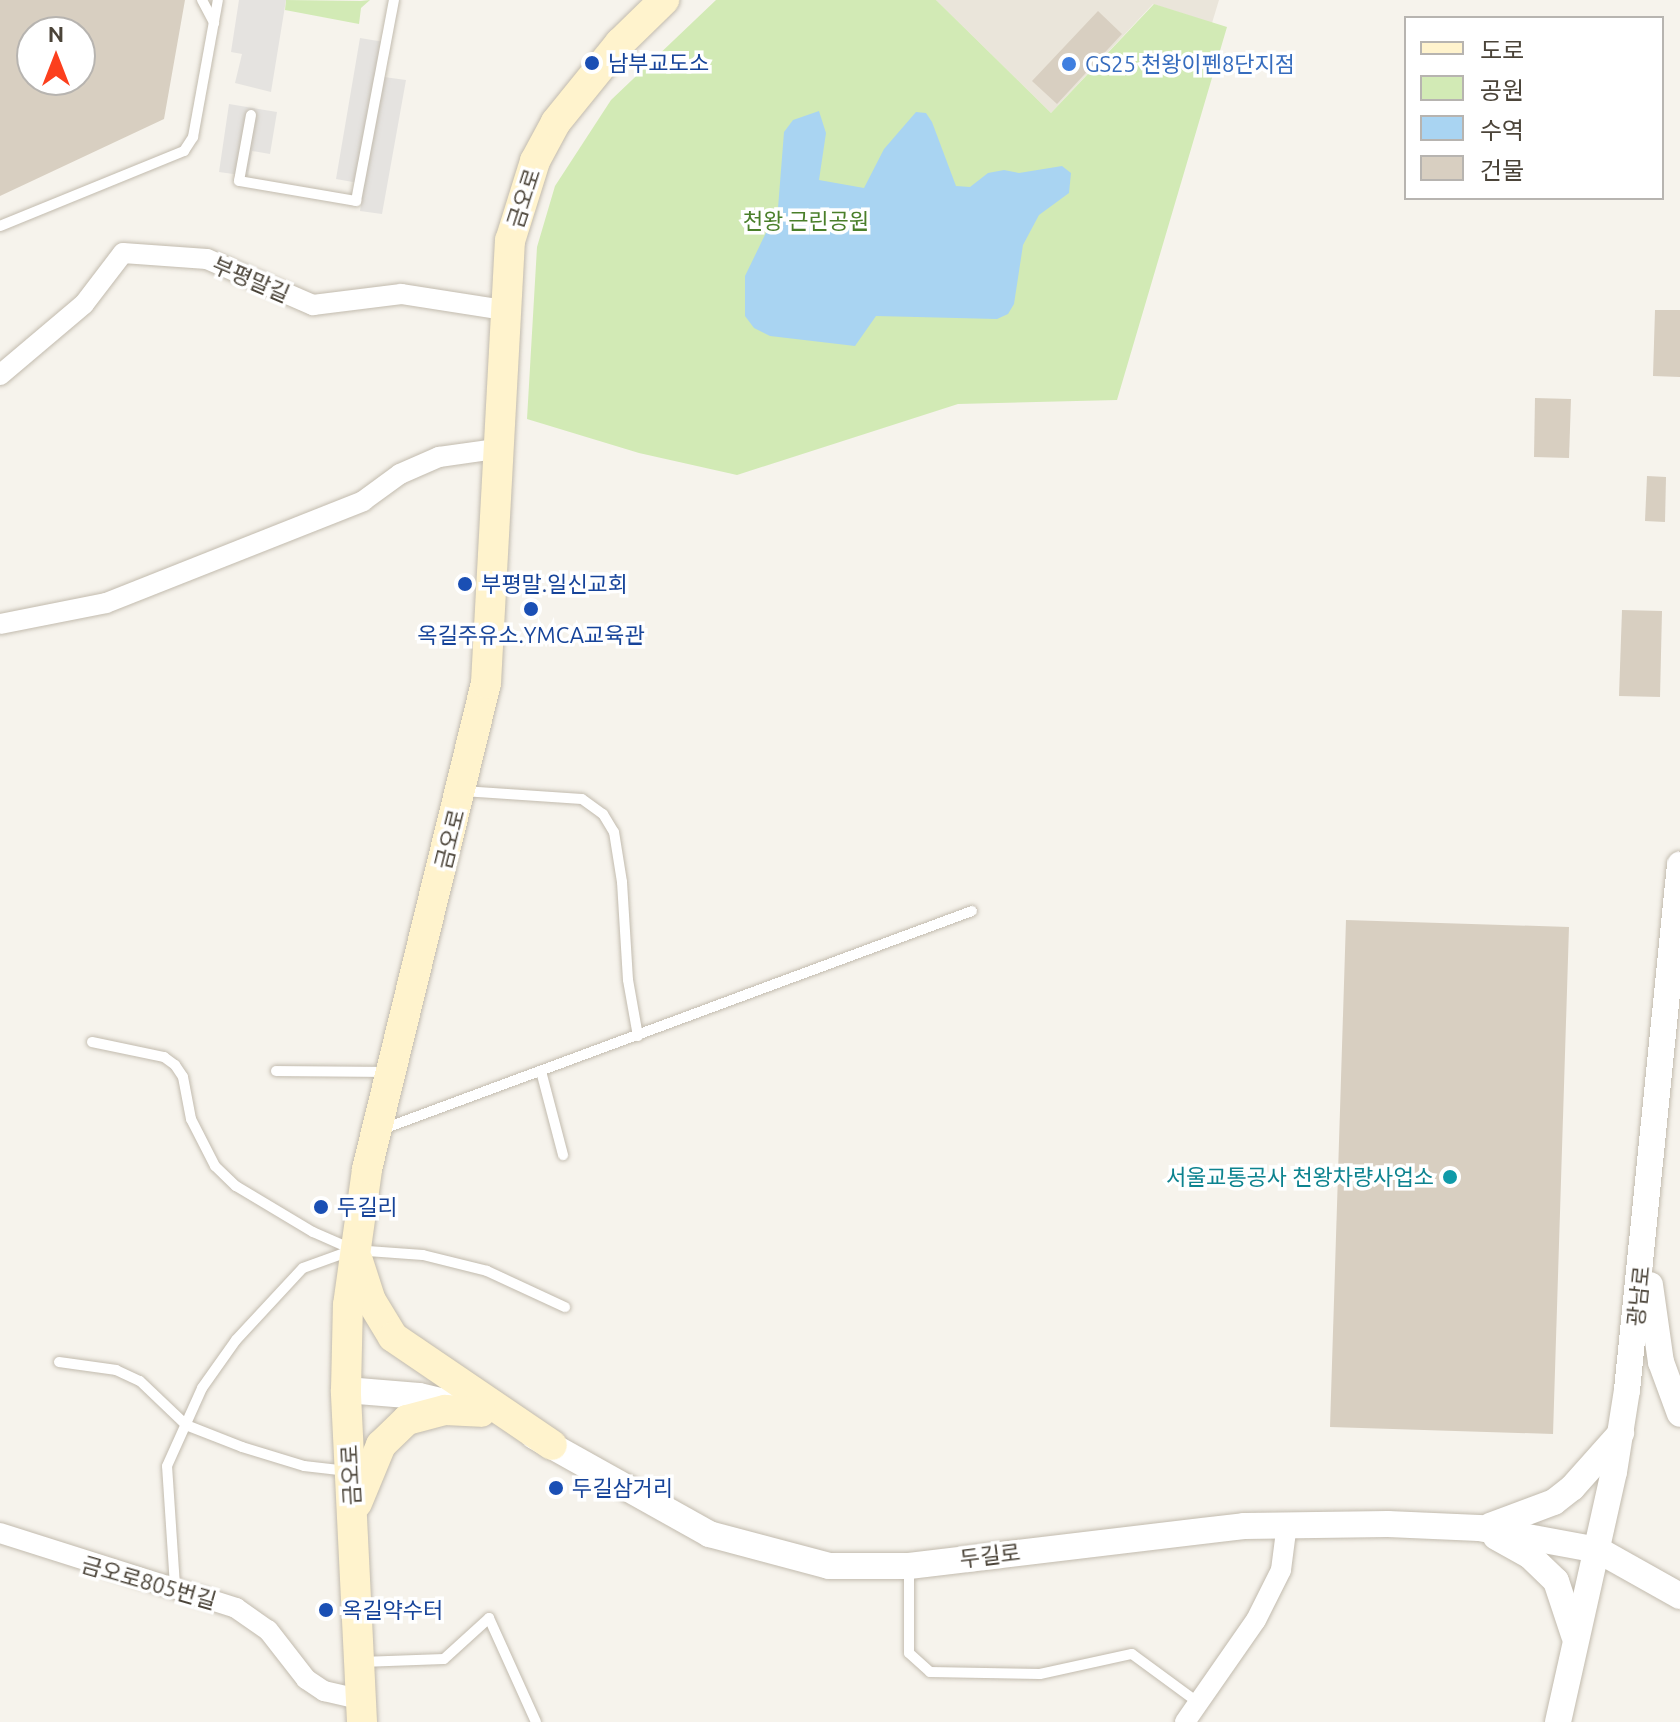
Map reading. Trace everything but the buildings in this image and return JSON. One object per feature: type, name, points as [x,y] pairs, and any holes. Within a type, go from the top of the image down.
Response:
[{"type":"main road","name":"금오로","points":[[362,1711],[346,1390],[354,1250],[378,1131],[486,683],[503,310],[510,241],[535,161],[556,122],[598,69],[664,0]]},
{"type":"main road","points":[[354,1250],[370,1299],[393,1337],[437,1372],[552,1445]]},
{"type":"main road","points":[[352,1516],[370,1465],[392,1431],[425,1413],[481,1412]]},
{"type":"street","name":"부평말길","points":[[0,375],[84,304],[123,253],[207,259],[313,305],[401,294],[503,310]]},
{"type":"street","points":[[0,624],[106,603],[363,501],[400,474],[439,457],[496,449]]},
{"type":"street","name":"광남로","points":[[1558,1722],[1598,1550],[1621,1433],[1680,865]]},
{"type":"street","points":[[1643,1234],[1661,1362],[1680,1414]]},
{"type":"street","name":"두길로","points":[[346,1390],[419,1396],[481,1412],[552,1445],[673,1516],[747,1548],[829,1566],[909,1566],[1287,1524],[1479,1528],[1598,1550],[1670,1590]]},
{"type":"street","points":[[1479,1528],[1536,1512],[1554,1502],[1572,1488],[1621,1433]]},
{"type":"street","points":[[1185,1722],[1196,1701],[1256,1620],[1281,1570],[1287,1524]]},
{"type":"street","points":[[1479,1528],[1529,1555],[1556,1581],[1570,1612],[1576,1644]]},
{"type":"street","name":"금오로805번길","points":[[0,1533],[123,1576],[175,1586],[236,1608],[268,1630],[306,1679],[362,1711]]},
{"type":"lane","points":[[202,0],[214,24]]},
{"type":"lane","points":[[0,226],[184,151],[193,137],[218,0]]},
{"type":"lane","points":[[251,115],[239,181],[356,201],[394,0]]},
{"type":"lane","points":[[461,791],[582,799],[603,814],[614,832],[622,882],[628,980],[638,1036]]},
{"type":"lane","points":[[378,1131],[972,911]]},
{"type":"lane","points":[[92,1042],[164,1057],[175,1065],[183,1077],[191,1119],[215,1166],[236,1186],[354,1250],[451,1260],[498,1275],[565,1307]]},
{"type":"lane","points":[[276,1071],[392,1072]]},
{"type":"lane","points":[[541,1071],[563,1155]]},
{"type":"lane","points":[[175,1586],[167,1466],[202,1388],[236,1340],[303,1268],[354,1250]]},
{"type":"lane","points":[[59,1362],[116,1370],[140,1381],[186,1425],[304,1466],[350,1471]]},
{"type":"lane","points":[[909,1566],[909,1653],[930,1672],[1040,1674],[1132,1654],[1196,1701]]},
{"type":"lane","points":[[360,1662],[444,1659],[489,1618],[536,1722]]},
{"type":"shaded area","points":[[239,0],[286,0],[271,92],[235,83],[242,54],[231,52]]},
{"type":"shaded area","points":[[936,0],[1219,0],[1212,23],[1153,4],[1051,113]]},
{"type":"shaded area","points":[[360,38],[390,43],[384,77],[406,80],[382,214],[360,211],[364,184],[336,179]]},
{"type":"shaded area","points":[[229,104],[277,112],[270,154],[252,151],[248,176],[219,172]]},
{"type":"green space","points":[[286,0],[370,0],[361,8],[359,24],[285,10]]},
{"type":"green space","name":"천왕 근린공원","points":[[716,0],[936,0],[1051,113],[1154,4],[1227,27],[1117,400],[958,404],[737,475],[639,453],[527,419],[537,247],[555,186],[611,100]]},
{"type":"water","points":[[819,111],[826,133],[819,180],[864,188],[884,149],[916,112],[926,113],[932,122],[956,186],[970,187],[988,173],[1004,170],[1019,173],[1062,166],[1071,173],[1069,193],[1039,215],[1023,245],[1014,304],[1008,314],[997,319],[876,316],[855,346],[770,336],[754,328],[745,316],[745,276],[778,208],[784,132],[793,120]]},
{"type":"place","name":"남부교도소","points":[[592,63]]},
{"type":"place","name":"GS25 천왕이펜8단지점","points":[[1069,64]]},
{"type":"place","name":"부평말.일신교회","points":[[465,584]]},
{"type":"place","name":"옥길주유소.YMCA교육관","points":[[531,609]]},
{"type":"place","name":"서울교통공사 천왕차량사업소","points":[[1450,1177]]},
{"type":"place","name":"두길리","points":[[321,1207]]},
{"type":"place","name":"두길삼거리","points":[[556,1488]]},
{"type":"place","name":"옥길약수터","points":[[326,1610]]}]
